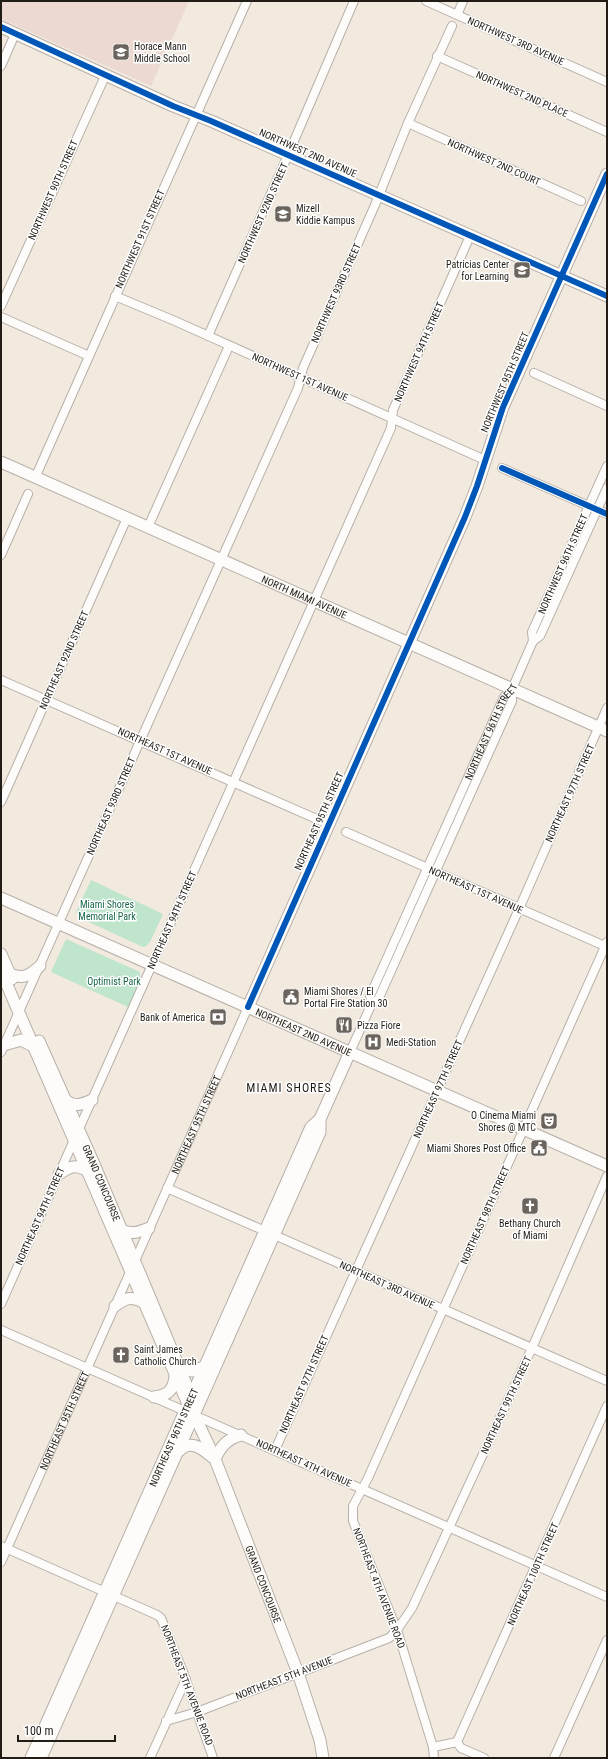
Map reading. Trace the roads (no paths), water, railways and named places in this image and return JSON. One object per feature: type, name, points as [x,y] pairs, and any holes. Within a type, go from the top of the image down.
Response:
[{"type":"street","name":"NORTHWEST 91ST STREET","points":[[35,478],[247,1]]},
{"type":"street","name":"NORTHWEST 92ND STREET","points":[[208,336],[354,1]]},
{"type":"street","name":"NORTHWEST 3RD AVENUE","points":[[426,1],[607,82]]},
{"type":"street","points":[[457,15],[463,1]]},
{"type":"street","name":"NORTHWEST 93RD STREET","points":[[221,560],[298,388],[302,368],[408,123],[452,26]]},
{"type":"street","name":"NORTHWEST 2ND AVENUE","points":[[1,27],[196,116],[211,121],[607,296]]},
{"type":"street","points":[[1,66],[15,34]]},
{"type":"street","name":"NORTHWEST 2ND PLACE","points":[[438,56],[607,132]]},
{"type":"street","name":"NORTHWEST 90TH STREET","points":[[1,306],[106,74]]},
{"type":"street","name":"NORTHWEST 2ND COURT","points":[[408,123],[581,200]]},
{"type":"street","name":"NORTHWEST 95TH STREET","points":[[409,643],[470,506],[503,407],[562,276],[604,189],[607,174]]},
{"type":"street","name":"NORTHWEST 94TH STREET","points":[[314,601],[391,428],[393,410],[470,236]]},
{"type":"street","name":"NORTHWEST 1ST AVENUE","points":[[115,296],[485,460]]},
{"type":"street","points":[[1,317],[89,356]]},
{"type":"street","points":[[148,527],[229,346]]},
{"type":"street","points":[[534,373],[607,406]]},
{"type":"street","name":"NORTH MIAMI AVENUE","points":[[1,462],[603,729]]},
{"type":"street","name":"NORTHWEST 96TH STREET","points":[[512,689],[533,641],[532,632],[607,466]]},
{"type":"street","points":[[502,468],[607,514]]},
{"type":"street","name":"NORTHWEST 96TH STREET","points":[[533,641],[540,636],[607,488]]},
{"type":"street","points":[[1,555],[28,494]]},
{"type":"street","name":"NORTHEAST 92ND STREET","points":[[1,802],[127,518]]},
{"type":"street","name":"NORTHEAST 93RD STREET","points":[[3,1048],[221,560]]},
{"type":"street","name":"NORTHEAST 94TH STREET","points":[[1,1304],[314,601]]},
{"type":"street","name":"NORTHEAST 95TH STREET","points":[[1,1562],[4,1547],[115,1306],[409,643]]},
{"type":"street","name":"NORTHEAST 1ST AVENUE","points":[[1,680],[141,740],[328,824]]},
{"type":"street","name":"NORTHEAST 96TH STREET","points":[[372,1003],[370,996],[427,868],[504,697],[512,689]]},
{"type":"street","name":"NORTHEAST 96TH STREET","points":[[41,1758],[109,1593],[190,1406],[269,1233],[311,1127],[320,1119],[372,1003],[378,1000],[512,701],[512,689]]},
{"type":"street","name":"NORTHEAST 97TH STREET","points":[[275,1450],[519,909],[603,729],[607,708]]},
{"type":"street","name":"NORTHEAST 1ST AVENUE","points":[[346,832],[519,909],[606,945]]},
{"type":"street","name":"NORTHEAST 2ND AVENUE","points":[[4,902],[59,924],[607,1166]]},
{"type":"street","name":"NORTHEAST 98TH STREET","points":[[363,1488],[606,945]]},
{"type":"street","name":"GRAND CONCOURSE","points":[[1,954],[6,973],[21,1008],[65,1100],[122,1230],[143,1302],[176,1377],[215,1459],[298,1673],[320,1740],[323,1758]]},
{"type":"street","points":[[6,973],[20,978],[25,977],[32,974],[40,966]]},
{"type":"street","name":"GRAND CONCOURSE","points":[[21,1008],[33,1046],[86,1170],[179,1366],[190,1406]]},
{"type":"street","points":[[3,1048],[21,1040],[33,1046]]},
{"type":"street","points":[[65,1100],[77,1106],[92,1100]]},
{"type":"street","points":[[59,1174],[71,1166],[76,1166],[86,1170]]},
{"type":"street","name":"NORTHEAST 99TH STREET","points":[[398,1630],[412,1608],[450,1527],[532,1348],[607,1176]]},
{"type":"street","name":"NORTHEAST 3RD AVENUE","points":[[167,1188],[607,1381]]},
{"type":"street","points":[[122,1230],[135,1233],[149,1228]]},
{"type":"street","name":"NORTHEAST 96TH STREET","points":[[30,1758],[177,1452],[190,1406],[204,1367],[269,1233]]},
{"type":"street","points":[[115,1306],[127,1298],[137,1299],[143,1302]]},
{"type":"street","name":"NORTHEAST 4TH AVENUE","points":[[1,1330],[154,1397],[190,1406],[241,1435],[607,1597]]},
{"type":"street","points":[[179,1366],[192,1371],[204,1367]]},
{"type":"street","points":[[154,1397],[170,1392],[176,1377]]},
{"type":"street","name":"NORTHEAST 100TH STREET","points":[[457,1742],[607,1406]]},
{"type":"street","points":[[177,1452],[182,1447],[191,1444],[204,1450],[215,1459],[224,1444],[229,1439],[241,1435]]},
{"type":"street","name":"NORTHEAST 4TH AVENUE ROAD","points":[[363,1488],[353,1506],[353,1521],[398,1630],[433,1747],[434,1758]]},
{"type":"street","points":[[4,1547],[109,1593]]},
{"type":"street","name":"NORTHEAST 5TH AVENUE ROAD","points":[[109,1593],[157,1615],[164,1623],[186,1679],[213,1758]]},
{"type":"street","name":"NORTHEAST 5TH AVENUE","points":[[166,1721],[197,1712],[389,1638],[398,1630]]},
{"type":"street","points":[[554,1758],[607,1640]]},
{"type":"street","points":[[150,1758],[186,1679]]},
{"type":"street","points":[[433,1747],[457,1742],[461,1748],[484,1758]]},
{"type":"place","name":"Horace Mann Middle School","points":[[121,52]]},
{"type":"place","name":"Mizell Kiddie Kampus","points":[[283,214]]},
{"type":"place","name":"Patricias Center for Learning","points":[[522,270]]},
{"type":"place","name":"Miami Shores / El Portal Fire Station 30","points":[[291,997]]},
{"type":"place","name":"Bank of America","points":[[218,1017]]},
{"type":"place","name":"Pizza Fiore","points":[[344,1025]]},
{"type":"place","name":"Medi-Station","points":[[373,1042]]},
{"type":"place","name":"O Cinema Miami Shores @ MTC","points":[[549,1121]]},
{"type":"place","name":"Miami Shores Post Office","points":[[539,1148]]},
{"type":"place","name":"Bethany Church of Miami","points":[[530,1206]]},
{"type":"place","name":"Saint James Catholic Church","points":[[121,1355]]},
{"type":"district","name":"MIAMI SHORES","points":[[289,1088]]},
{"type":"park label","name":"Miami Shores Memorial Park","points":[[107,910]]},
{"type":"park label","name":"Optimist Park","points":[[114,981]]}]
